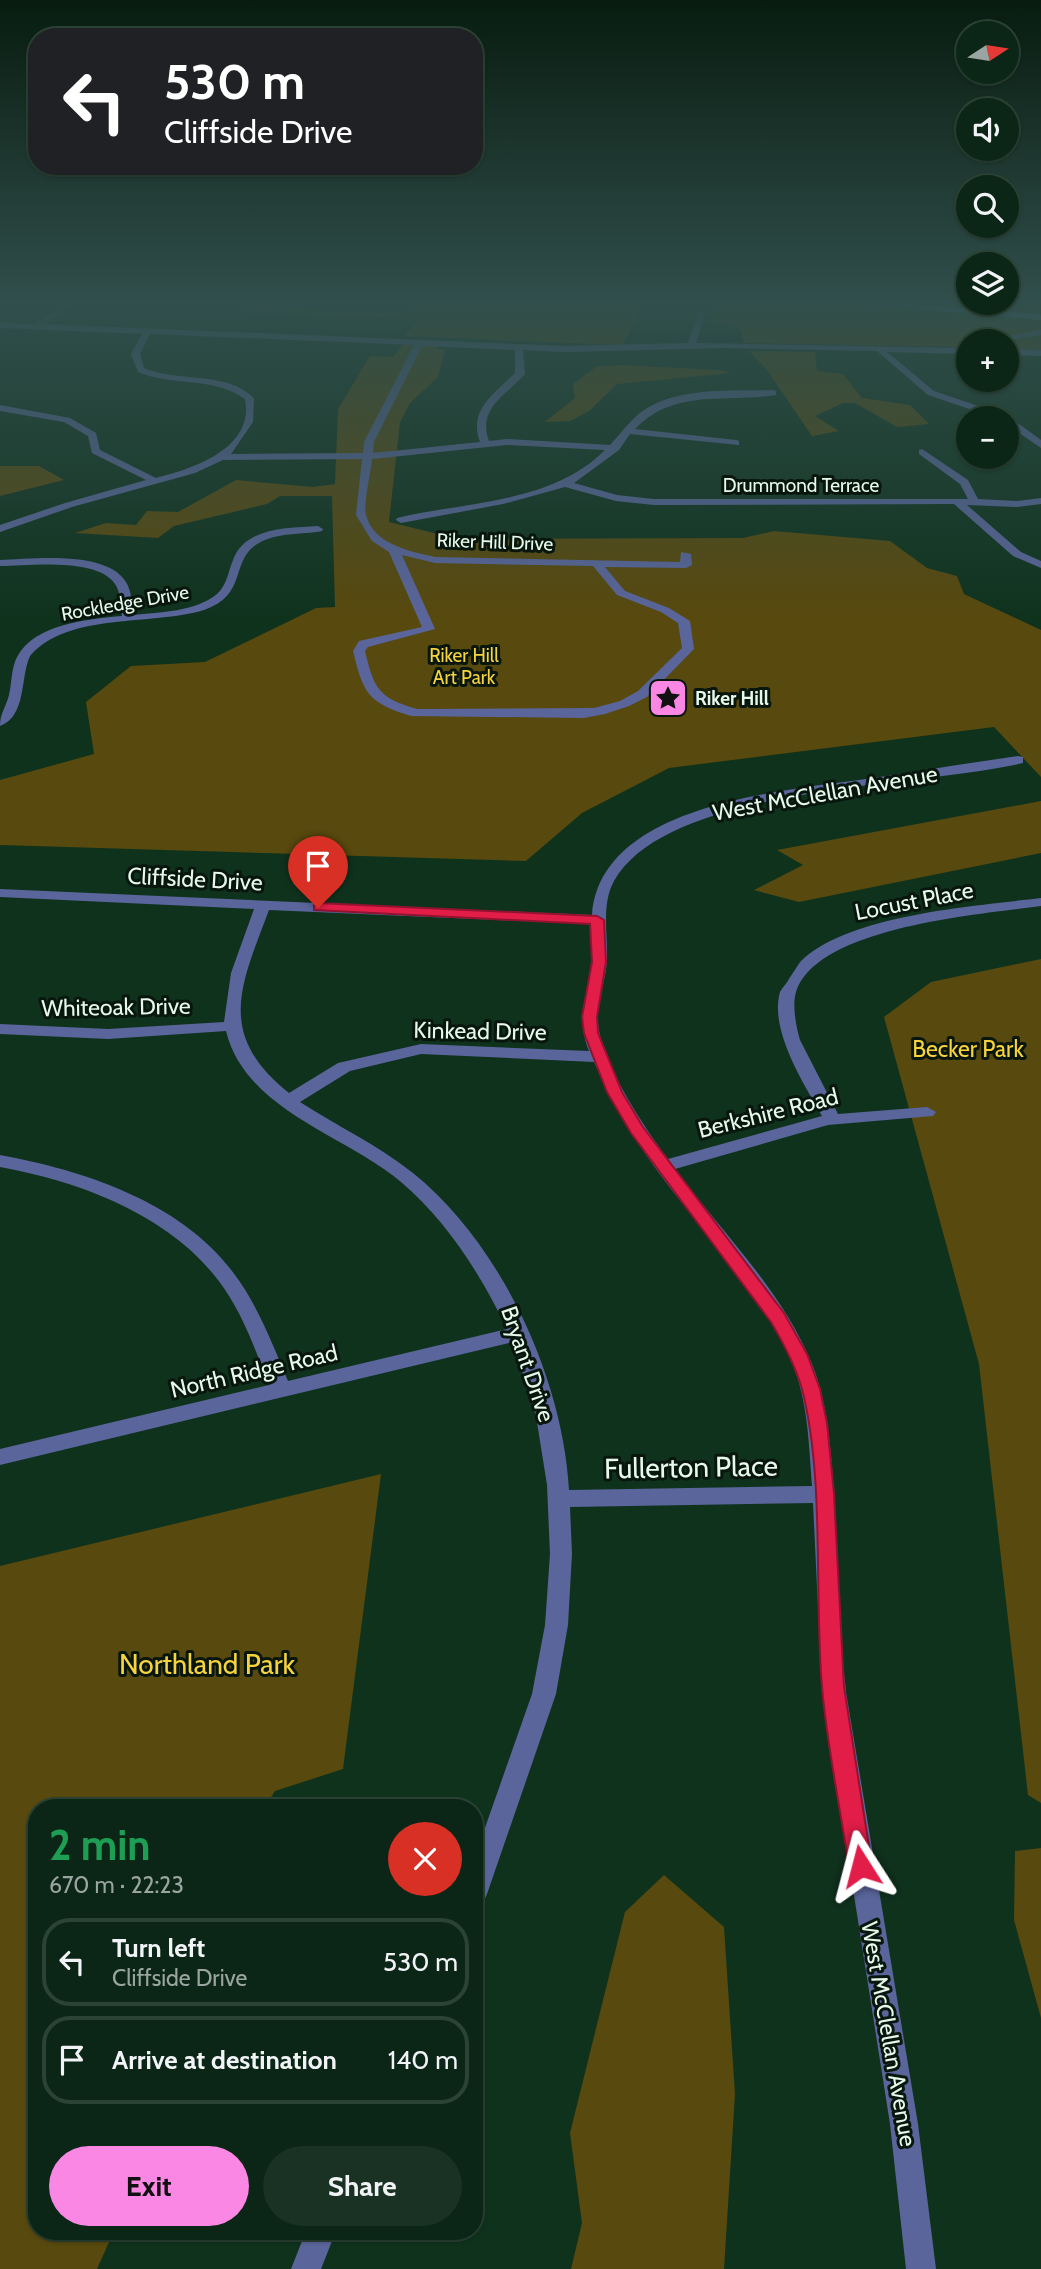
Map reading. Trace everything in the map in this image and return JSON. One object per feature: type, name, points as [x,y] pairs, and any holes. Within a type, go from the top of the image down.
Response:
[{"type":"street","points":[[0,408],[77,423],[93,435],[95,451],[155,481]]},
{"type":"street","points":[[221,457],[247,424],[252,408]]},
{"type":"street","name":"Riker Hill Drive","points":[[386,408],[375,430],[367,458],[361,515],[376,539],[394,550],[435,560],[597,564],[686,565],[685,554]]},
{"type":"street","points":[[485,443],[480,424],[486,408]]},
{"type":"street","points":[[401,520],[564,484],[603,461],[653,408]]},
{"type":"street","points":[[1019,429],[1041,445]]},
{"type":"street","points":[[629,431],[736,443]]},
{"type":"street","points":[[0,528],[55,508],[195,469],[221,457],[367,458],[420,454],[485,443],[547,442],[616,448]]},
{"type":"street","points":[[922,452],[964,482],[975,503]]},
{"type":"street","name":"Drummond Terrace","points":[[564,484],[616,498],[654,502],[957,501],[1017,504],[1041,501]]},
{"type":"street","points":[[957,501],[1017,554],[1041,565]]},
{"type":"street","name":"Rockledge Drive","points":[[0,722],[17,700],[18,671],[30,648],[60,630],[186,611],[213,602],[228,590],[244,549],[252,543],[273,535],[318,529]]},
{"type":"street","name":"Riker Hill Drive","points":[[394,550],[429,629],[373,639],[363,644],[359,652],[367,684],[378,696],[416,713],[584,714],[608,711],[652,688],[673,658],[688,649],[684,621],[665,610],[621,593],[597,564]]},
{"type":"street","points":[[0,563],[68,563],[105,568],[113,573],[123,587],[128,619]]},
{"type":"street","name":"West McClellan Avenue","points":[[921,2269],[913,2176],[833,1687],[824,1494],[818,1423],[811,1389],[798,1354],[757,1287],[636,1130],[614,1092],[591,1033],[590,1017],[599,962],[597,920],[603,889],[620,864],[648,840],[694,817],[756,800],[1018,760]]},
{"type":"street","name":"Cliffside Drive","points":[[0,893],[597,920]]},
{"type":"street","name":"Locust Place","points":[[832,1119],[799,1059],[787,1027],[786,996],[801,969],[834,944],[872,930],[1041,902]]},
{"type":"street","name":"Bryant Drive","points":[[263,905],[234,993],[232,1026],[237,1044],[254,1068],[287,1102],[372,1151],[437,1204],[480,1256],[513,1312],[551,1428],[559,1499],[558,1592],[544,1697],[483,1869]]},
{"type":"street","name":"Whiteoak Drive","points":[[0,1029],[134,1034],[232,1026]]},
{"type":"street","name":"Kinkead Drive","points":[[287,1102],[344,1068],[393,1053],[421,1049],[600,1057]]},
{"type":"street","name":"Berkshire Road","points":[[664,1166],[794,1127],[832,1119],[927,1112]]},
{"type":"street","points":[[0,1161],[86,1183],[138,1208],[189,1240],[214,1262],[232,1286],[263,1345],[281,1389]]},
{"type":"street","name":"North Ridge Road","points":[[0,1457],[520,1334]]},
{"type":"street","name":"Fullerton Place","points":[[559,1499],[824,1494]]},
{"type":"street","points":[[306,2269],[317,2240]]},
{"type":"green space","name":"Riker Hill Art Park","points":[[407,408],[400,422],[389,522],[458,539],[743,538],[774,531],[890,541],[927,568],[957,576],[964,594],[1041,630],[1041,777],[994,727],[669,768],[582,813],[526,861],[0,845],[0,780],[94,754],[86,702],[131,666],[205,662],[316,608],[335,607],[332,496],[280,496],[267,504],[174,526],[158,538],[75,533],[106,523],[136,525],[147,511],[178,512],[236,480],[313,487],[335,484],[338,409]]},
{"type":"green space","points":[[563,408],[592,408],[570,421],[545,422]]},
{"type":"green space","points":[[793,408],[832,408],[815,416],[839,431],[812,436]]},
{"type":"green space","points":[[864,408],[913,408],[929,424],[897,427]]},
{"type":"green space","points":[[0,466],[39,466],[64,480],[0,496]]},
{"type":"green space","points":[[1041,801],[1041,853],[799,902],[754,890],[803,865],[777,850]]},
{"type":"green space","name":"Becker Park","points":[[1041,959],[1041,1803],[1028,1795],[979,1364],[884,1017],[931,982]]},
{"type":"green space","name":"Northland Park","points":[[381,1474],[343,1769],[275,1791],[270,1799],[28,1799],[28,2240],[110,2240],[97,2269],[0,2269],[0,1566]]},
{"type":"green space","points":[[1041,1848],[1041,2018],[1014,1920],[1015,1851]]},
{"type":"green space","points":[[664,1875],[724,1927],[735,2094],[724,2269],[571,2269],[582,2223],[570,2133],[625,1912]]},
{"type":"place","name":"Riker Hill","points":[[668,698]]},
{"type":"route","points":[[318,908],[597,920],[599,962],[590,1017],[591,1033],[614,1092],[636,1130],[778,1318],[798,1354],[811,1389],[818,1423],[824,1494],[833,1687],[861,1866]]}]
